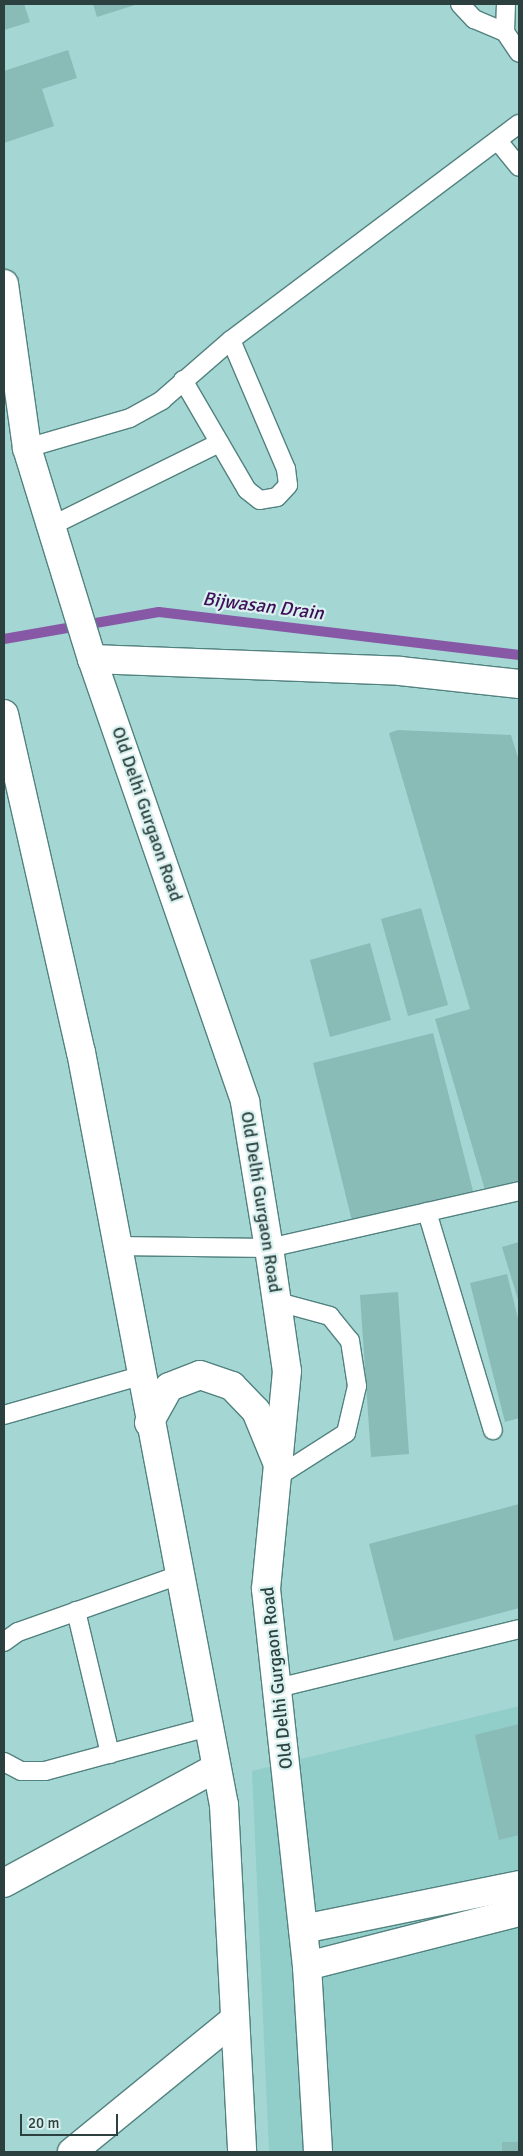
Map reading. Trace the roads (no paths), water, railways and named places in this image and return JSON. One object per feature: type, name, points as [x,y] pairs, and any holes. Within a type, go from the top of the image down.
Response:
[{"type":"main road","name":"Old Delhi Gurgaon Road","points":[[4,284],[27,448],[49,527],[89,650],[245,1102],[278,1302],[287,1371],[266,1589],[307,1966],[318,2152]]},
{"type":"main road","points":[[89,650],[400,671],[519,684]]},
{"type":"main road","points":[[5,728],[81,1052],[140,1376],[224,1805],[242,2152]]},
{"type":"main road","points":[[149,1423],[169,1387],[200,1375],[232,1386],[256,1411],[278,1471]]},
{"type":"main road","points":[[4,1882],[216,1768]]},
{"type":"main road","points":[[303,1929],[519,1885]]},
{"type":"main road","points":[[307,1966],[519,1912]]},
{"type":"main road","points":[[72,2152],[235,2018]]},
{"type":"lane","points":[[460,4],[474,19],[505,32],[519,53]]},
{"type":"lane","points":[[505,32],[506,4]]},
{"type":"lane","points":[[27,448],[130,418],[162,400],[231,340],[498,142],[519,124]]},
{"type":"lane","points":[[498,142],[519,167]]},
{"type":"lane","points":[[183,380],[247,490],[260,500],[277,497],[288,485],[286,469],[231,340]]},
{"type":"lane","points":[[49,527],[219,442]]},
{"type":"lane","points":[[117,1246],[269,1248],[519,1191]]},
{"type":"lane","points":[[427,1212],[493,1430]]},
{"type":"lane","points":[[278,1302],[330,1316],[350,1341],[357,1386],[346,1432],[278,1471]]},
{"type":"lane","points":[[4,1415],[140,1376]]},
{"type":"lane","points":[[4,1642],[18,1632],[179,1575]]},
{"type":"lane","points":[[76,1611],[110,1754]]},
{"type":"lane","points":[[277,1688],[519,1629]]},
{"type":"lane","points":[[4,1762],[21,1771],[45,1771],[208,1727]]},
{"type":"waterway","name":"Bijwasan Drain","points":[[4,639],[159,612],[519,655]]}]
